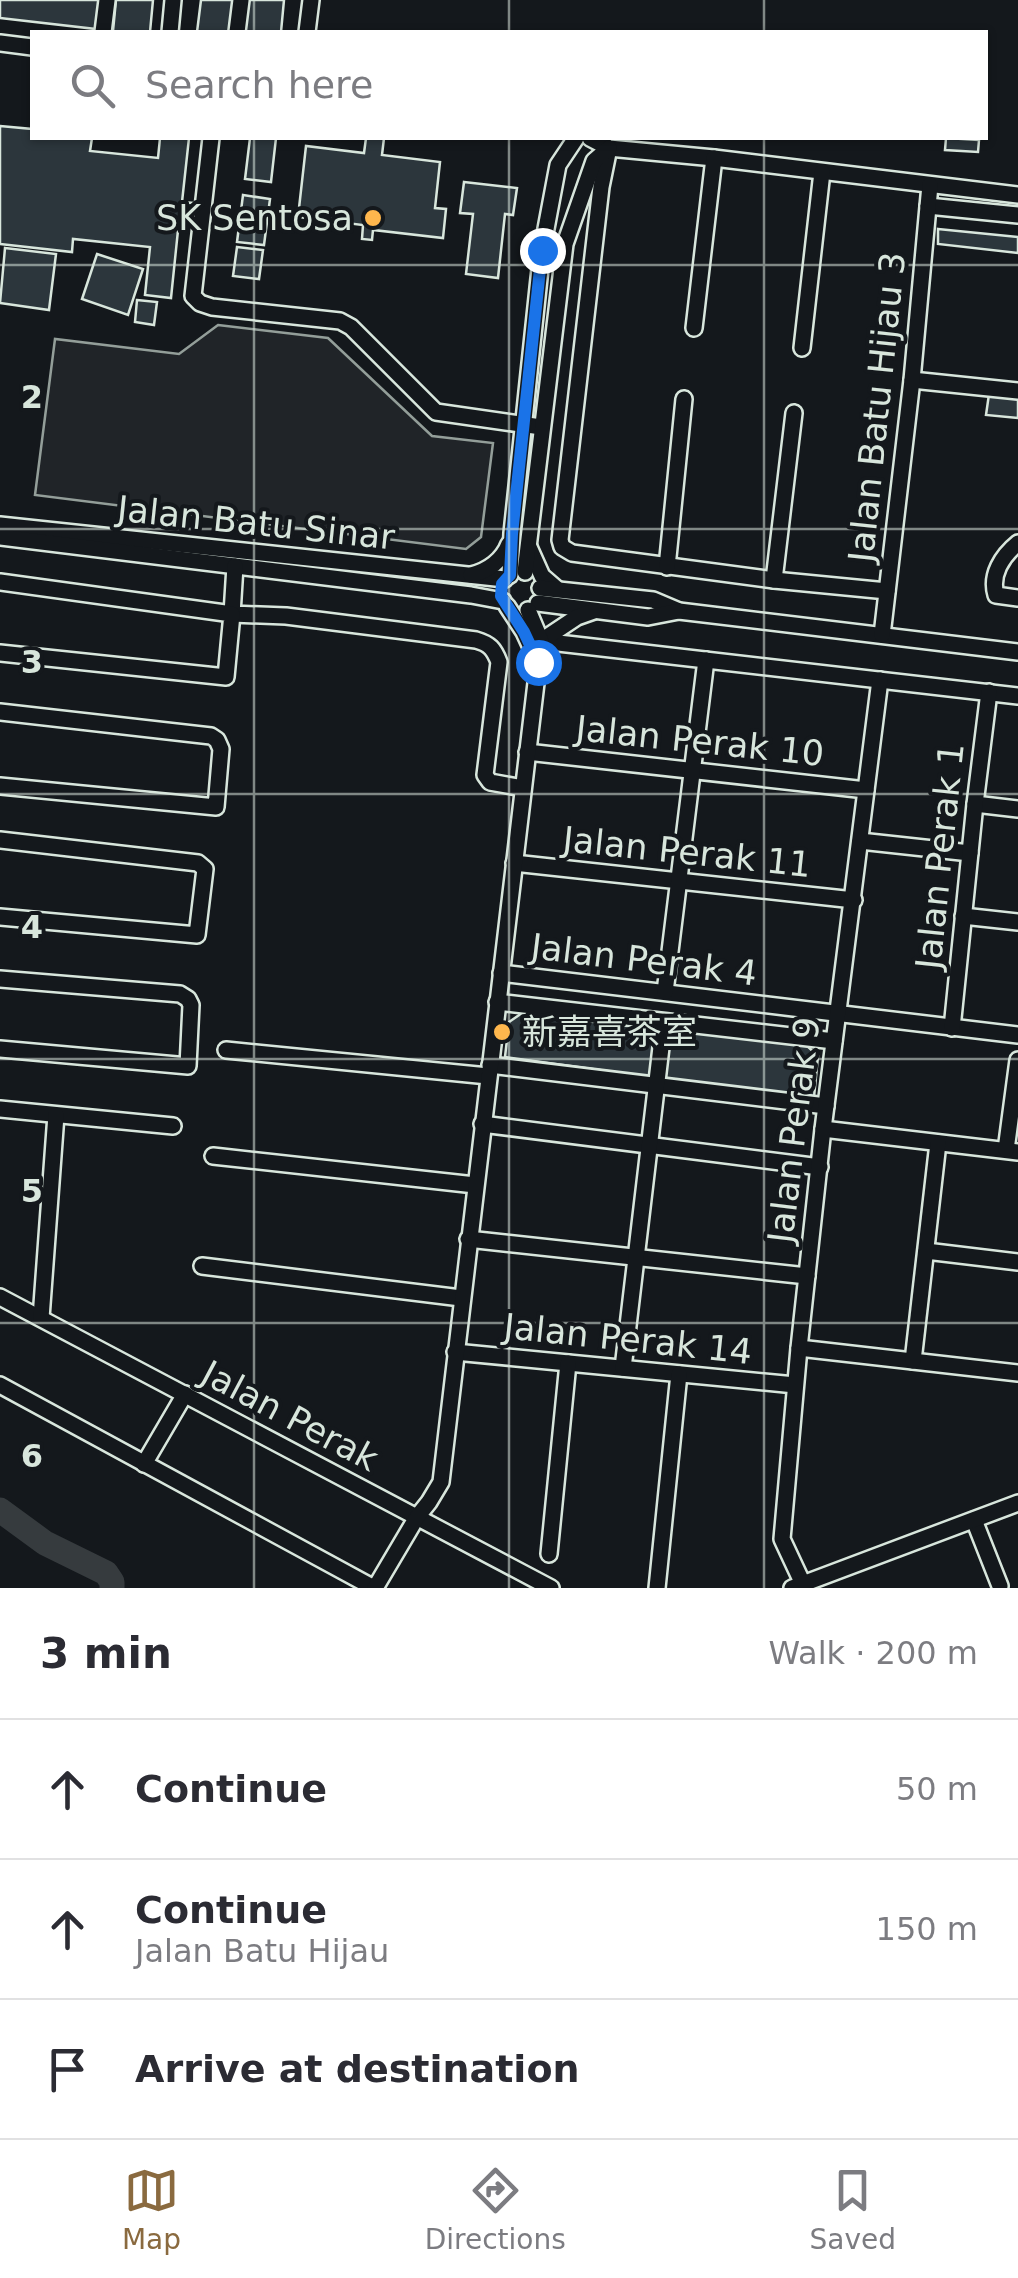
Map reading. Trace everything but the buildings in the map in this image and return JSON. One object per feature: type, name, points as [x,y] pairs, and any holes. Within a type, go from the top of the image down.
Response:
[{"type":"street","points":[[103,30],[107,0]]},
{"type":"street","points":[[170,30],[174,0]]},
{"type":"street","points":[[238,30],[241,0]]},
{"type":"street","points":[[307,30],[311,0]]},
{"type":"street","points":[[0,43],[30,47]]},
{"type":"street","points":[[211,140],[193,296],[200,303],[212,308],[340,321],[351,327],[436,412],[541,428]]},
{"type":"street","points":[[513,576],[512,534],[542,250],[558,165],[575,140]]},
{"type":"street","points":[[594,140],[609,148],[1018,195]]},
{"type":"street","points":[[538,662],[501,590],[513,576],[528,543],[565,244],[594,162],[609,148]]},
{"type":"street","points":[[609,148],[601,188],[562,547],[572,553],[667,568],[887,591]]},
{"type":"street","points":[[694,328],[714,158]]},
{"type":"street","points":[[802,348],[822,172]]},
{"type":"street","name":"Jalan Batu Hijau 3","points":[[882,635],[930,185]]},
{"type":"street","points":[[928,206],[1018,215]]},
{"type":"street","points":[[912,380],[1018,391]]},
{"type":"street","points":[[667,568],[684,399]]},
{"type":"street","points":[[774,580],[794,413]]},
{"type":"street","name":"Jalan Batu Sinar","points":[[0,525],[467,576],[513,576]]},
{"type":"street","points":[[467,576],[498,562],[512,534]]},
{"type":"street","name":"Jalan Batu Sinar","points":[[0,538],[471,595],[505,604]]},
{"type":"street","points":[[528,543],[542,576],[560,590]]},
{"type":"street","points":[[1018,543],[1000,561],[994,590],[996,596],[1018,597]]},
{"type":"street","points":[[0,654],[226,677],[235,566]]},
{"type":"street","points":[[0,1384],[374,1588],[440,1482],[540,641],[536,580],[513,576]]},
{"type":"street","points":[[0,582],[486,643],[494,649],[499,662],[486,774],[490,782],[523,788]]},
{"type":"street","points":[[505,604],[517,611],[560,590],[652,600],[678,611],[1018,652]]},
{"type":"street","points":[[536,600],[648,617],[678,611]]},
{"type":"street","points":[[540,641],[577,617],[597,610]]},
{"type":"street","points":[[540,641],[1018,696]]},
{"type":"street","points":[[665,992],[706,660]]},
{"type":"street","name":"Jalan Perak 9","points":[[798,1586],[782,1539],[799,1348],[880,680]]},
{"type":"street","name":"Jalan Perak 1","points":[[952,1028],[989,692]]},
{"type":"street","points":[[0,712],[212,736],[221,749],[216,808],[0,786]]},
{"type":"street","name":"Jalan Perak 10","points":[[527,752],[866,790]]},
{"type":"street","points":[[974,804],[1018,809]]},
{"type":"street","points":[[0,840],[198,863],[204,869],[197,935],[0,917]]},
{"type":"street","points":[[860,842],[970,853]]},
{"type":"street","name":"Jalan Perak 11","points":[[514,863],[854,900]]},
{"type":"street","points":[[963,916],[1018,922]]},
{"type":"street","name":"Jalan Perak 4","points":[[501,973],[1018,1035]]},
{"type":"street","points":[[0,979],[180,994],[191,1005],[188,1066],[0,1049]]},
{"type":"street","name":"Jalan Perak 4","points":[[497,1002],[834,1041]]},
{"type":"street","points":[[623,1368],[664,1022]]},
{"type":"street","points":[[226,1050],[656,1085],[826,1106]]},
{"type":"street","points":[[823,1129],[1012,1151],[1018,1060]]},
{"type":"street","points":[[0,1110],[173,1126]]},
{"type":"street","points":[[41,1318],[56,1115]]},
{"type":"street","points":[[482,1124],[820,1167]]},
{"type":"street","points":[[913,1361],[938,1143]]},
{"type":"street","points":[[213,1156],[475,1185]]},
{"type":"street","points":[[468,1239],[807,1276]]},
{"type":"street","points":[[926,1251],[1018,1262]]},
{"type":"street","points":[[202,1266],[461,1298]]},
{"type":"street","name":"Jalan Perak","points":[[0,1297],[551,1588]]},
{"type":"street","points":[[799,1348],[1018,1373]]},
{"type":"street","name":"Jalan Perak 14","points":[[455,1352],[796,1385]]},
{"type":"street","points":[[549,1554],[568,1363]]},
{"type":"street","points":[[657,1588],[679,1374]]},
{"type":"street","points":[[144,1464],[185,1394]]},
{"type":"street","points":[[798,1586],[1018,1503]]},
{"type":"street","points":[[974,1520],[997,1587],[1018,1579]]},
{"type":"shaded area","points":[[218,325],[328,338],[432,436],[493,443],[481,537],[466,549],[35,495],[55,339],[179,354]]},
{"type":"waterway","points":[[0,1510],[45,1543],[106,1573],[112,1588]]},
{"type":"place","name":"SK Sentosa","points":[[373,218]]},
{"type":"place","name":"新嘉喜茶室","points":[[502,1032]]},
{"type":"route","points":[[538,662],[516,618],[503,602],[501,590],[510,575],[542,250]]}]
